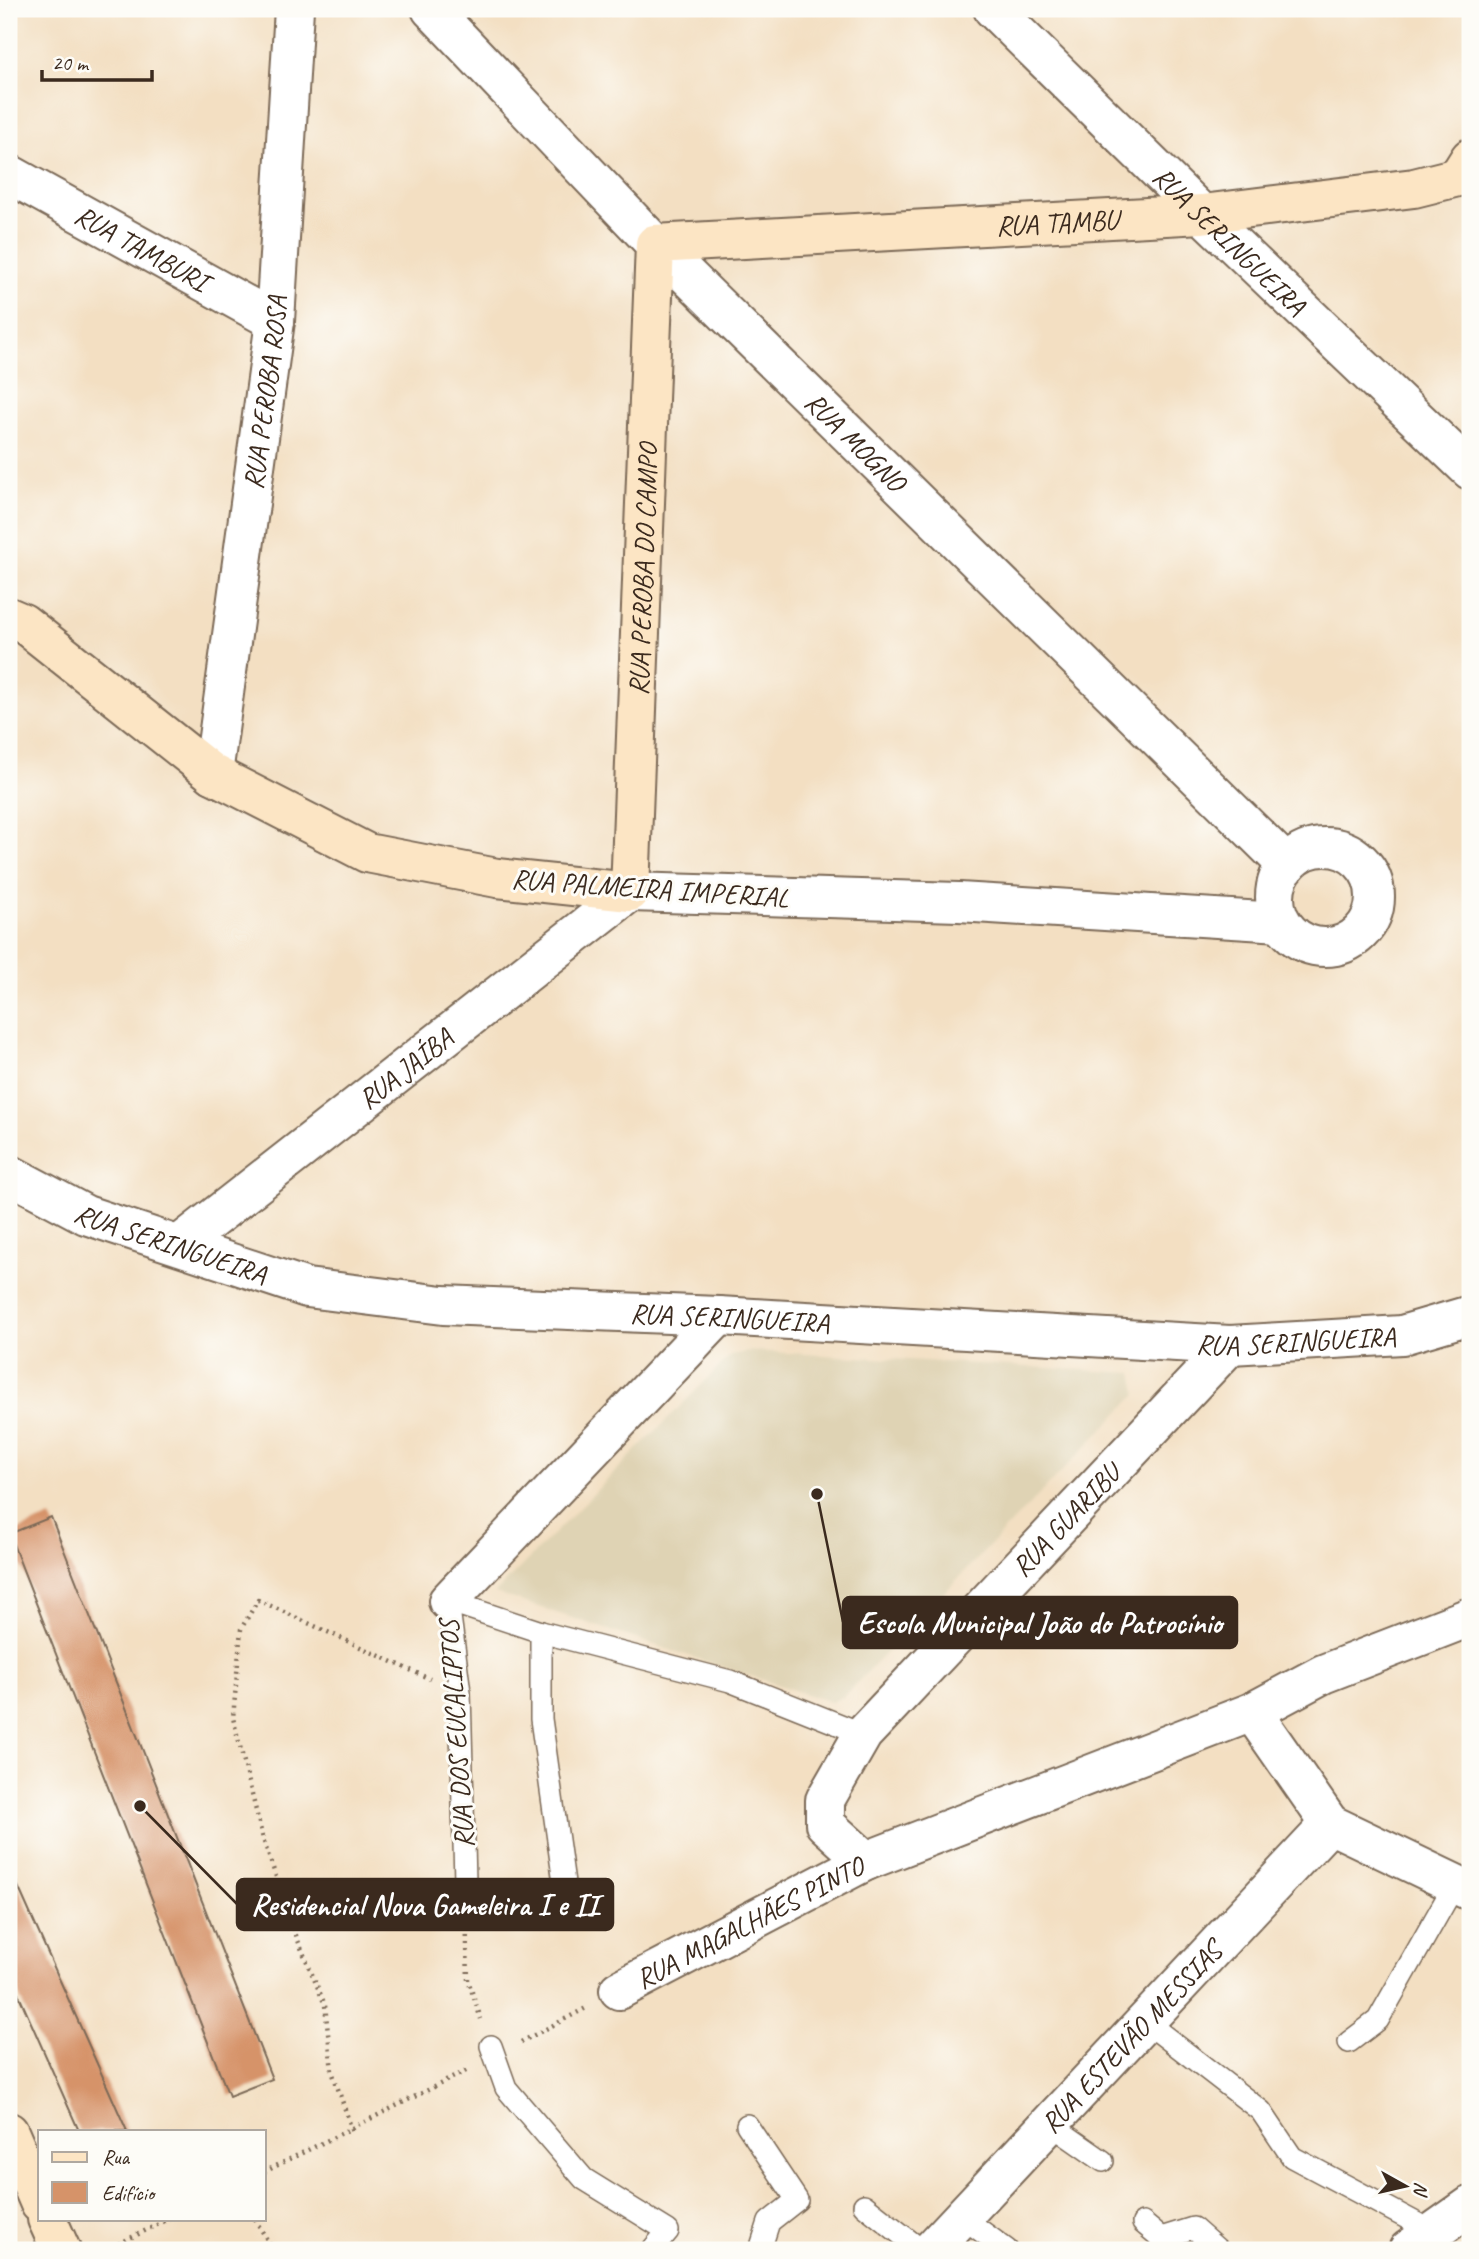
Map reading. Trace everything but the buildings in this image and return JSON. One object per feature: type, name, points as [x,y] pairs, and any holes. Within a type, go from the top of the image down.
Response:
[{"type":"street","name":"RUA PEROBA ROSA","points":[[213,774],[275,321],[294,9]]},
{"type":"street","name":"RUA MOGNO","points":[[431,9],[655,244],[1287,865]]},
{"type":"street","name":"RUA SERINGUEIRA","points":[[993,9],[1202,214],[1470,470]]},
{"type":"street","name":"RUA TAMBU","points":[[655,244],[1202,214],[1415,188],[1464,167]]},
{"type":"street","name":"RUA TAMBURI","points":[[9,174],[275,321]]},
{"type":"street","name":"RUA PEROBA DO CAMPO","points":[[630,892],[655,244]]},
{"type":"street","name":"RUA PALMEIRA IMPERIAL","points":[[9,617],[23,623],[213,774],[367,853],[497,878],[630,892],[959,902],[1281,922]]},
{"type":"street","points":[[1332,847],[1348,852],[1362,862],[1371,877],[1375,894],[1373,910],[1366,925],[1355,938],[1331,946],[1306,944],[1292,935],[1281,922],[1276,908],[1275,892],[1287,865],[1299,854],[1315,848],[1332,847]]},
{"type":"street","name":"RUA JAÍBA","points":[[179,1245],[630,892]]},
{"type":"street","name":"RUA SERINGUEIRA","points":[[9,1174],[86,1215],[307,1288],[443,1305],[719,1316],[1230,1345],[1402,1335],[1470,1315]]},
{"type":"street","name":"RUA DOS EUCALIPTOS","points":[[448,1601],[719,1316]]},
{"type":"street","name":"RUA GUARIBU","points":[[866,1861],[825,1824],[825,1800],[863,1734],[1230,1345]]},
{"type":"street","name":"RUA MAGALHÃES PINTO","points":[[619,1990],[866,1861],[1252,1712],[1323,1674],[1470,1617]]},
{"type":"street","points":[[1252,1712],[1331,1825],[1462,1888]]},
{"type":"street","name":"RUA ESTEVÃO MESSIAS","points":[[931,2250],[1331,1825]]},
{"type":"street","points":[[9,2132],[38,2199]]},
{"type":"street","points":[[47,2220],[61,2250]]},
{"type":"lane","points":[[448,1601],[541,1632],[730,1681],[863,1734]]},
{"type":"lane","name":"RUA DOS EUCALIPTOS","points":[[448,1601],[460,1692],[465,1881]]},
{"type":"lane","points":[[541,1632],[541,1719],[565,1891]]},
{"type":"lane","points":[[1349,2042],[1378,2020],[1462,1888]]},
{"type":"lane","points":[[1146,2022],[1261,2111],[1292,2157],[1449,2224]]},
{"type":"lane","points":[[493,2051],[506,2088],[584,2179],[668,2231],[652,2250]]},
{"type":"lane","points":[[1050,2123],[1103,2161]]},
{"type":"lane","points":[[747,2125],[797,2200],[769,2222],[760,2250]]},
{"type":"lane","points":[[864,2205],[921,2250]]},
{"type":"lane","points":[[962,2217],[1007,2250]]},
{"type":"lane","points":[[1143,2223],[1161,2238],[1193,2228],[1217,2250]]},
{"type":"path","points":[[352,2129],[332,2071],[325,2005],[297,1938],[263,1839],[233,1718],[241,1629],[258,1600],[460,1692]]},
{"type":"path","name":"RUA DOS EUCALIPTOS","points":[[465,1881],[468,1980],[493,2051]]},
{"type":"path","name":"RUA MAGALHÃES PINTO","points":[[266,2171],[352,2129],[493,2051],[619,1990]]},
{"type":"path","points":[[106,2250],[167,2220]]},
{"type":"path","points":[[256,2220],[273,2250]]},
{"type":"shaded area","points":[[753,1351],[1133,1373],[1137,1394],[843,1697],[831,1702],[495,1593],[731,1355]]},
{"type":"place","name":"Escola Municipal João do Patrocínio","points":[[817,1494]]},
{"type":"place","name":"Residencial Nova Gameleira I e II","points":[[140,1806]]}]
